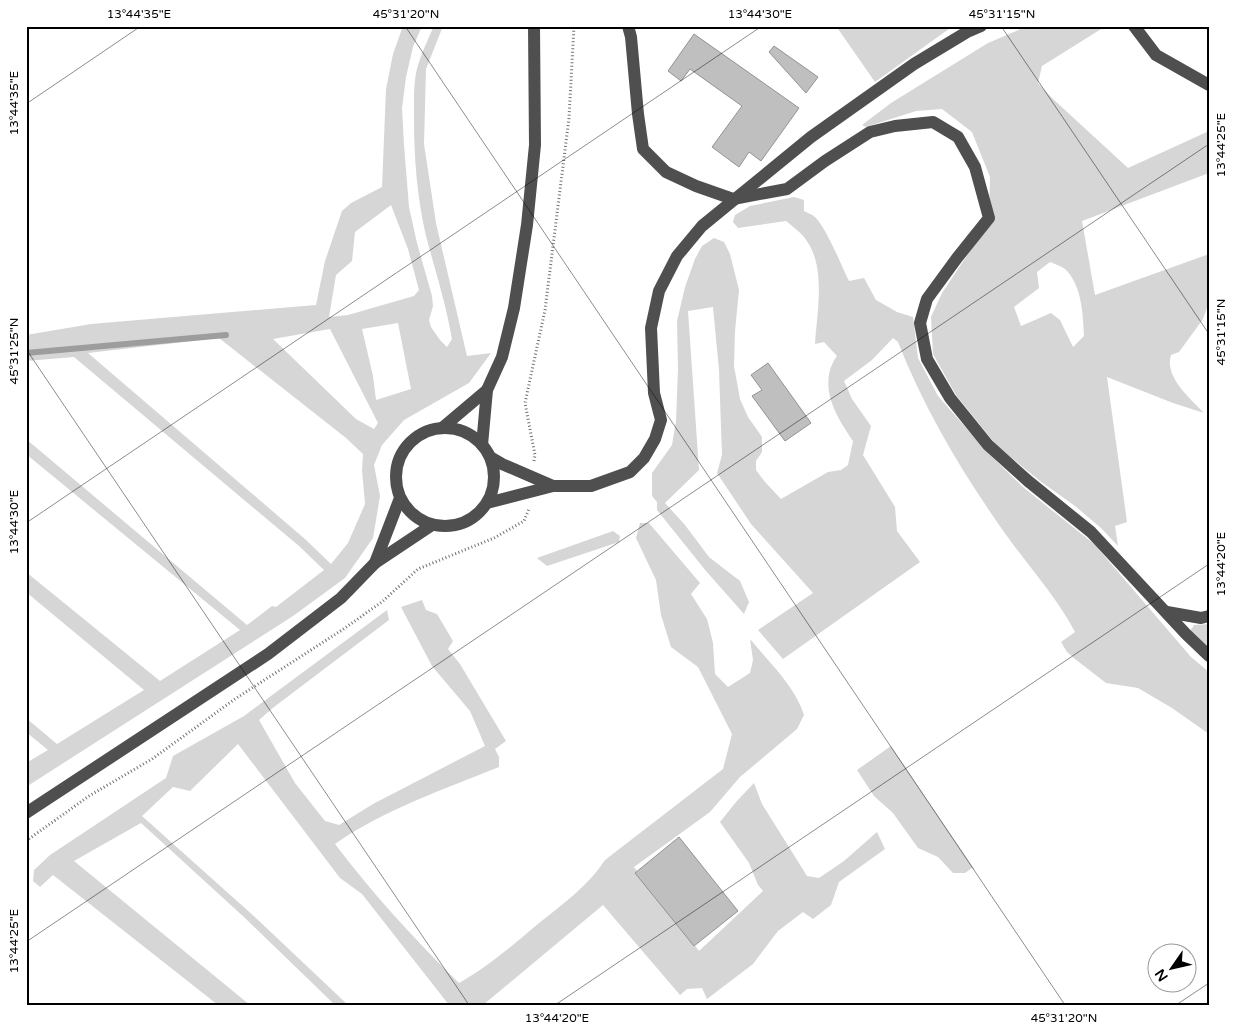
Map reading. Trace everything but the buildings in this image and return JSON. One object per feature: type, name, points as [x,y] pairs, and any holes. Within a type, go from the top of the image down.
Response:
[{"type":"street","points":[[482,445],[487,390],[502,357],[514,308],[527,225],[535,145],[534,26]]},
{"type":"street","points":[[628,26],[631,37],[643,149],[666,172],[696,186],[733,199],[787,189],[870,132],[895,126],[933,122],[958,137],[975,167],[989,218],[956,258],[927,299],[920,323],[927,359],[950,398],[988,444],[1028,481],[1092,532],[1186,634],[1209,656]]},
{"type":"street","points":[[487,503],[553,486],[591,486],[630,472],[644,458],[655,439],[661,420],[654,393],[651,328],[659,291],[677,256],[702,226],[811,137],[865,98],[967,32],[981,26]]},
{"type":"street","points":[[1134,26],[1156,55],[1209,85]]},
{"type":"street","points":[[442,428],[487,390]]},
{"type":"street","points":[[456,429],[470,435],[482,445],[490,458],[494,473],[493,488],[487,503],[477,514],[464,523],[448,526],[432,525],[419,519],[408,510],[400,498],[396,485],[396,471],[399,458],[406,446],[416,437],[428,430],[456,429]]},
{"type":"street","points":[[490,458],[553,486]]},
{"type":"street","points":[[375,563],[400,498]]},
{"type":"street","points":[[26,813],[268,654],[341,598],[375,563],[432,525]]},
{"type":"street","points":[[1167,612],[1201,618],[1209,616]]},
{"type":"shaded area","points":[[403,26],[422,26],[413,47],[406,77],[402,108],[404,145],[409,207],[432,296],[433,306],[429,320],[431,327],[447,347],[452,339],[420,207],[414,133],[414,91],[418,65],[434,26],[443,26],[426,69],[424,144],[436,223],[467,356],[491,353],[469,383],[404,420],[382,445],[374,465],[380,496],[373,538],[345,578],[293,616],[26,787],[26,763],[48,750],[26,732],[26,718],[57,744],[144,690],[26,592],[26,572],[160,681],[240,630],[26,454],[26,439],[247,625],[272,606],[276,607],[324,570],[299,546],[74,357],[26,361],[26,335],[91,324],[316,305],[325,261],[342,211],[351,203],[382,187],[386,89],[393,54]],"holes":[[[391,205],[408,249],[419,290],[414,296],[348,315],[329,317],[336,275],[352,261],[355,232]],[[398,323],[411,389],[376,400],[373,376],[362,329]],[[330,329],[378,423],[374,429],[356,419],[273,339]],[[219,338],[346,438],[363,454],[362,470],[365,504],[348,543],[331,564],[305,539],[88,353]]]},
{"type":"shaded area","points":[[836,26],[953,26],[875,82]]},
{"type":"shaded area","points":[[1028,26],[1106,26],[1042,66],[1038,83],[1128,168],[1209,131],[1209,173],[1082,221],[1095,295],[1209,254],[1209,303],[1203,319],[1179,352],[1171,355],[1170,363],[1171,371],[1180,387],[1204,413],[1107,377],[1127,522],[1115,526],[1118,546],[1101,528],[1075,506],[1040,481],[997,446],[956,395],[933,354],[931,317],[942,293],[974,245],[989,218],[990,177],[972,132],[942,109],[916,111],[866,127],[862,125],[891,103],[988,43]],"holes":[[[1050,262],[1067,271],[1079,293],[1084,336],[1073,347],[1060,320],[1051,313],[1021,326],[1014,307],[1039,288],[1037,272]]]},
{"type":"shaded area","points":[[794,197],[804,200],[804,211],[814,216],[820,223],[849,281],[864,278],[876,300],[897,312],[913,317],[918,358],[938,396],[989,454],[1023,487],[1094,544],[1191,657],[1209,672],[1209,734],[1172,708],[1138,688],[1106,683],[1067,652],[1061,642],[1075,632],[1059,606],[1004,532],[959,464],[932,417],[898,342],[893,338],[872,360],[844,381],[852,399],[871,426],[863,455],[895,507],[897,531],[920,562],[783,659],[758,630],[813,593],[751,524],[717,473],[722,455],[719,370],[713,307],[688,311],[699,470],[665,503],[685,525],[709,557],[740,581],[749,602],[744,614],[706,571],[657,510],[657,502],[652,496],[652,473],[672,445],[676,421],[677,321],[685,287],[695,259],[702,246],[714,238],[724,242],[730,254],[739,290],[734,366],[740,399],[748,417],[762,437],[762,452],[756,461],[756,470],[781,499],[828,472],[841,470],[848,465],[853,441],[834,407],[828,380],[830,370],[837,356],[824,342],[815,344],[819,289],[816,261],[811,248],[804,237],[786,221],[738,228],[733,222],[735,215],[750,206]]},
{"type":"shaded area","points":[[640,523],[649,523],[700,583],[691,594],[707,619],[713,643],[715,674],[728,687],[750,673],[753,660],[750,639],[788,684],[804,715],[797,729],[740,777],[710,812],[634,867],[699,951],[763,891],[758,885],[749,863],[720,822],[754,783],[762,804],[807,876],[819,878],[844,861],[877,832],[885,849],[839,882],[831,905],[813,919],[803,912],[778,931],[753,964],[707,999],[702,988],[687,989],[680,995],[603,905],[483,1005],[449,1005],[362,894],[340,878],[238,744],[190,791],[173,787],[142,816],[257,919],[348,1005],[335,1005],[245,918],[141,823],[74,861],[250,1005],[218,1005],[53,875],[40,887],[33,881],[34,870],[50,855],[166,778],[173,756],[244,716],[387,610],[389,620],[259,720],[295,783],[325,821],[339,825],[373,804],[485,746],[470,711],[432,666],[401,607],[422,600],[426,610],[437,614],[453,641],[448,649],[460,664],[506,741],[495,749],[499,757],[499,767],[394,810],[335,844],[394,916],[459,983],[510,947],[575,894],[605,860],[723,769],[732,734],[698,667],[671,647],[661,615],[656,580],[636,538]]},
{"type":"shaded area","points":[[613,531],[620,536],[619,542],[547,566],[537,558]]},
{"type":"shaded area","points":[[1209,624],[1209,651],[1190,631],[1194,625]]},
{"type":"shaded area","points":[[891,746],[975,870],[972,868],[965,873],[953,873],[938,857],[918,848],[893,813],[874,796],[857,770]]},
{"type":"waterway","points":[[26,353],[226,335]]}]
